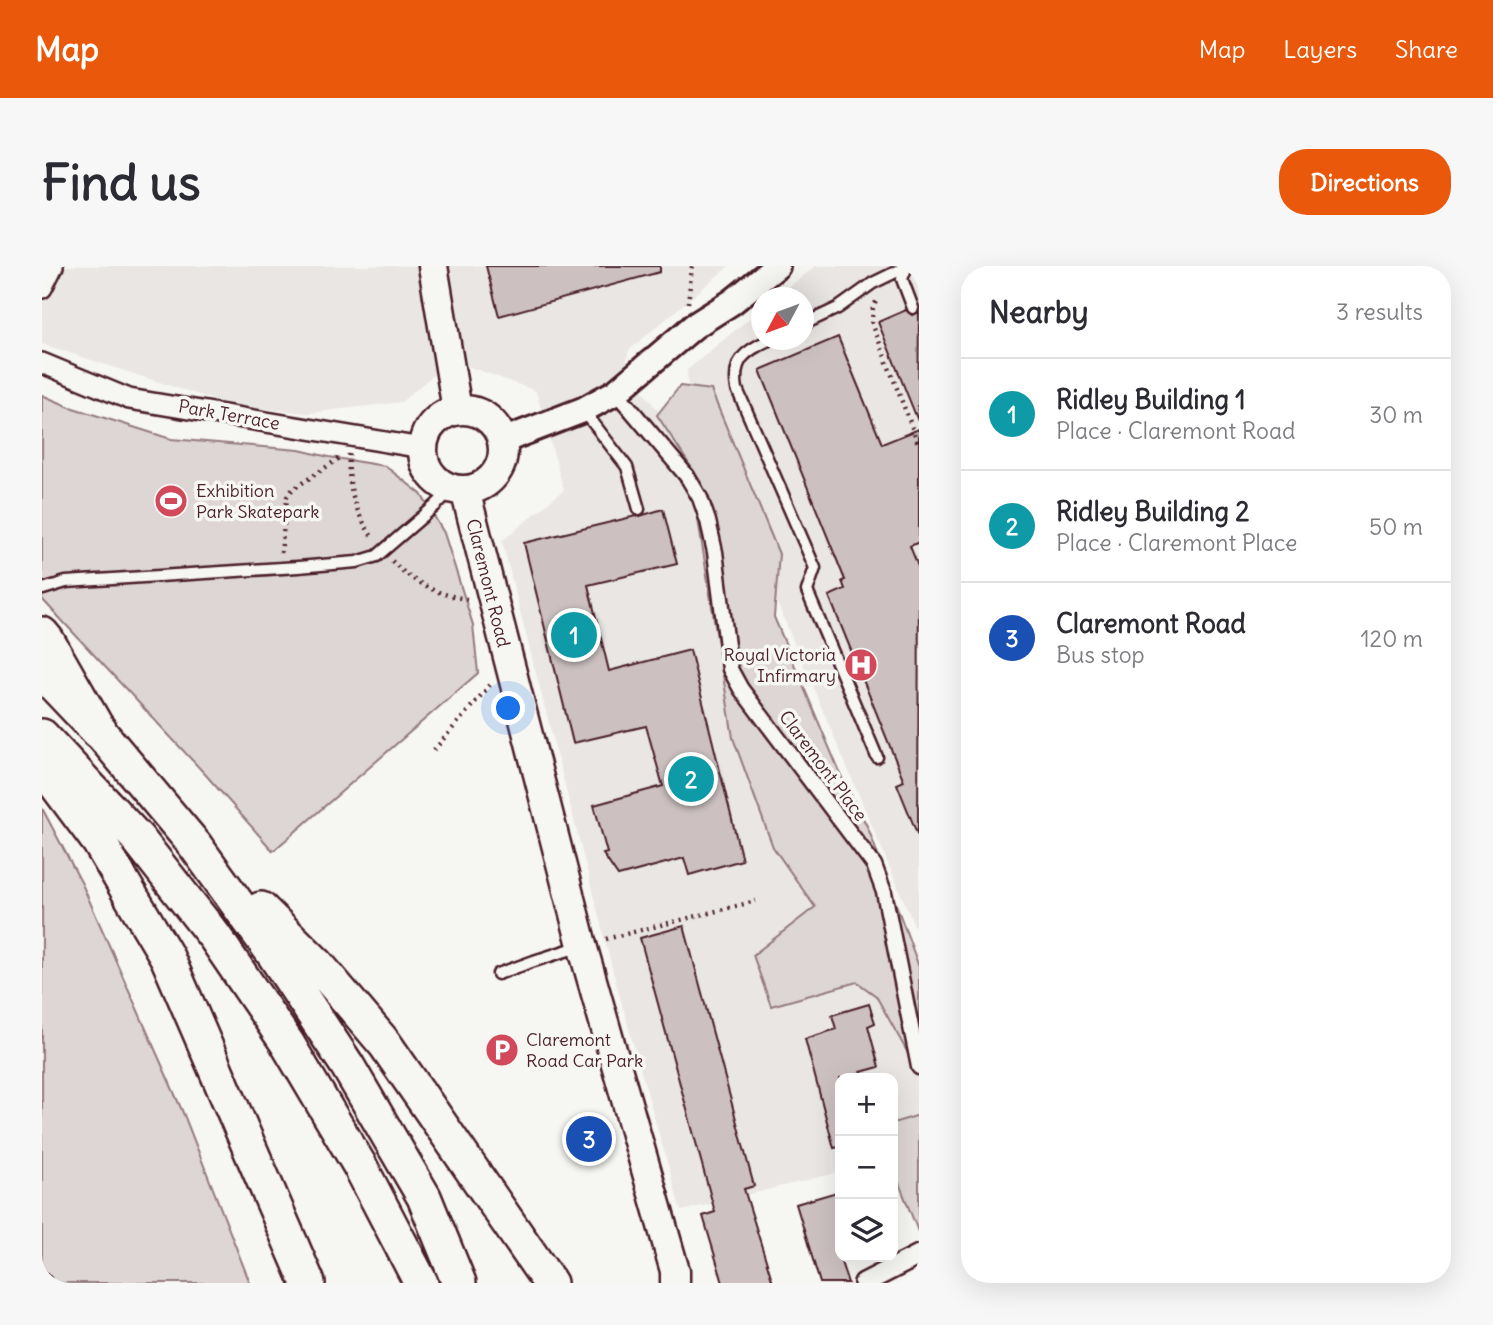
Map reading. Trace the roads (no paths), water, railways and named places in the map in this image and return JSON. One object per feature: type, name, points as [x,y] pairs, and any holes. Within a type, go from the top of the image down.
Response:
[{"type":"highway","points":[[44,649],[99,731],[194,844],[273,953],[347,1065],[424,1197],[459,1283]]},
{"type":"highway","points":[[42,736],[138,839],[215,937],[287,1043],[360,1166],[421,1283]]},
{"type":"highway","points":[[42,766],[99,842],[167,957],[307,1283]]},
{"type":"highway","points":[[194,844],[317,964],[384,1044],[550,1283]]},
{"type":"main road","points":[[433,266],[457,410]]},
{"type":"main road","points":[[466,409],[482,415],[495,426],[502,441],[503,456],[495,474],[483,485],[458,489],[438,481],[426,467],[422,448],[425,434],[441,416],[457,410],[466,409]]},
{"type":"main road","name":"Claremont Road","points":[[458,489],[509,663],[582,946],[675,1272],[675,1283]]},
{"type":"street","points":[[42,288],[53,266]]},
{"type":"street","points":[[502,441],[583,410],[616,392],[694,326],[732,302],[777,266]]},
{"type":"street","name":"Park Terrace","points":[[42,363],[130,399],[422,448]]},
{"type":"street","name":"Claremont Place","points":[[616,392],[687,476],[700,498],[715,552],[730,670],[741,689],[874,865],[884,892],[919,1068]]},
{"type":"street","points":[[864,1283],[919,1255]]},
{"type":"lane","points":[[814,319],[838,308],[873,283],[906,266]]},
{"type":"lane","points":[[906,266],[902,279],[913,308]]},
{"type":"lane","points":[[751,348],[739,362],[734,374],[737,389],[815,568],[807,591],[877,757]]},
{"type":"lane","points":[[583,410],[627,467],[639,509]]},
{"type":"lane","points":[[43,589],[66,582],[357,562],[377,556],[458,489]]},
{"type":"lane","points":[[498,974],[582,946]]},
{"type":"lane","points":[[42,1277],[47,1283]]},
{"type":"place","name":"Exhibition Park Skatepark","points":[[171,501]]},
{"type":"place","name":"Ridley Building 1","points":[[574,635]]},
{"type":"place","name":"Royal Victoria Infirmary","points":[[861,665]]},
{"type":"place","name":"Ridley Building 2","points":[[691,779]]},
{"type":"place","name":"Claremont Road Car Park","points":[[502,1050]]},
{"type":"place","name":"Claremont Road","points":[[589,1139]]}]
